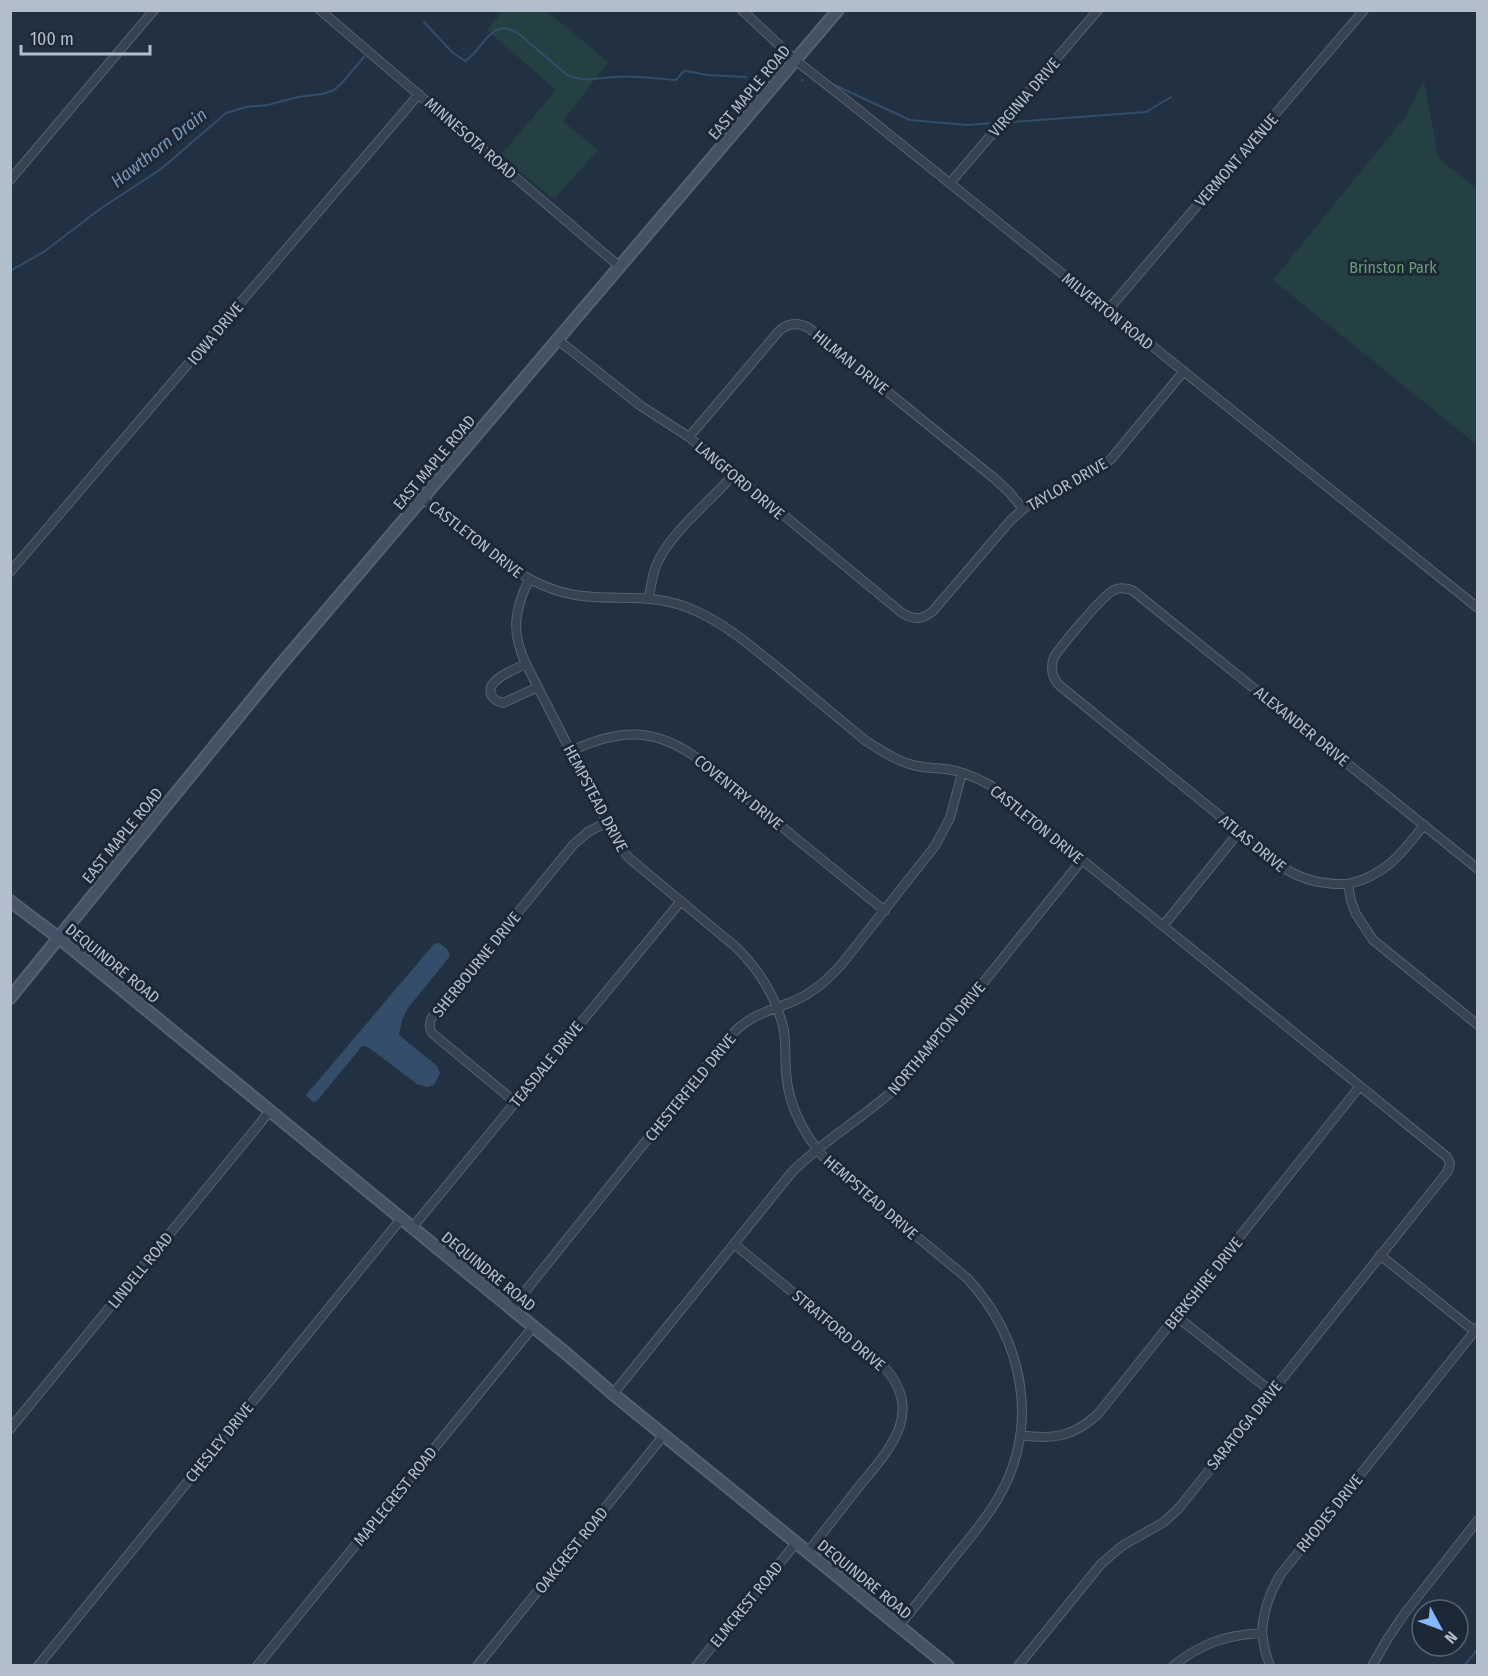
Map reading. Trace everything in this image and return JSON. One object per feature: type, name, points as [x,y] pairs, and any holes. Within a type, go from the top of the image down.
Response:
[{"type":"main road","name":"EAST MAPLE ROAD","points":[[10,998],[280,666],[838,10]]},
{"type":"main road","name":"DEQUINDRE ROAD","points":[[10,901],[59,938],[588,1371],[613,1394],[948,1665]]},
{"type":"street","points":[[10,180],[154,10]]},
{"type":"street","name":"MINNESOTA ROAD","points":[[320,10],[620,267]]},
{"type":"street","name":"MILVERTON ROAD","points":[[741,10],[795,60],[1478,608]]},
{"type":"street","name":"VIRGINIA DRIVE","points":[[950,183],[1098,10]]},
{"type":"street","name":"VERMONT AVENUE","points":[[1108,310],[1364,10]]},
{"type":"street","name":"IOWA DRIVE","points":[[10,572],[419,94]]},
{"type":"street","name":"HILMAN DRIVE","points":[[689,437],[779,331],[790,324],[797,324],[809,328],[995,479],[1023,509]]},
{"type":"street","name":"LANGFORD DRIVE","points":[[558,340],[641,406],[689,437],[902,613],[921,619]]},
{"type":"street","name":"TAYLOR DRIVE","points":[[921,619],[933,611],[1010,521],[1023,509],[1038,499],[1091,473],[1111,459],[1184,371]]},
{"type":"street","points":[[649,598],[653,576],[662,555],[689,521],[734,474]]},
{"type":"street","name":"CASTLETON DRIVE","points":[[422,498],[529,580],[559,592],[574,595],[649,598],[675,603],[694,610],[728,628],[866,741],[895,759],[919,766],[949,769],[990,785],[1441,1151],[1450,1163]]},
{"type":"street","name":"HEMPSTEAD DRIVE","points":[[529,580],[521,596],[516,617],[516,636],[521,654],[618,844],[629,858],[727,939],[750,961],[764,981],[777,1007],[784,1031],[786,1072],[791,1100],[799,1121],[818,1150],[850,1182],[979,1290],[993,1310],[1010,1344],[1017,1368],[1021,1396],[1020,1435],[1016,1456],[1008,1477],[989,1514],[899,1626]]},
{"type":"street","name":"ALEXANDER DRIVE","points":[[1051,669],[1057,652],[1112,590],[1124,588],[1138,593],[1478,869]]},
{"type":"street","points":[[526,664],[496,680],[492,684],[491,695],[498,702],[503,703],[538,687]]},
{"type":"street","name":"ATLAS DRIVE","points":[[1051,669],[1059,685],[1284,868],[1296,876],[1321,883],[1348,884]]},
{"type":"street","name":"COVENTRY DRIVE","points":[[571,751],[598,739],[625,734],[648,736],[676,745],[700,760],[885,911]]},
{"type":"street","name":"CHESTERFIELD DRIVE","points":[[511,1309],[732,1034],[747,1020],[803,996],[829,979],[926,859],[950,818],[962,773]]},
{"type":"street","name":"SHERBOURNE DRIVE","points":[[515,1102],[433,1034],[429,1023],[573,845],[588,832],[607,822]]},
{"type":"street","points":[[1424,825],[1398,858],[1384,869],[1366,879],[1348,884],[1351,901],[1356,914],[1373,940],[1478,1025]]},
{"type":"street","points":[[1163,926],[1239,832]]},
{"type":"street","name":"NORTHAMPTON DRIVE","points":[[613,1394],[792,1172],[880,1102],[909,1075],[1082,860]]},
{"type":"street","name":"TEASDALE DRIVE","points":[[412,1228],[681,901]]},
{"type":"street","name":"BERKSHIRE DRIVE","points":[[1020,1435],[1040,1438],[1056,1437],[1085,1425],[1098,1414],[1360,1086]]},
{"type":"street","name":"LINDELL ROAD","points":[[10,1429],[270,1111]]},
{"type":"street","name":"SARATOGA DRIVE","points":[[1018,1665],[1101,1563],[1122,1545],[1164,1522],[1179,1508],[1448,1171],[1450,1163]]},
{"type":"street","name":"CHESLEY DRIVE","points":[[38,1665],[401,1219]]},
{"type":"street","name":"STRATFORD DRIVE","points":[[734,1244],[885,1368],[895,1380],[901,1396],[903,1411],[901,1424],[890,1448],[808,1552]]},
{"type":"street","points":[[1380,1255],[1477,1330]]},
{"type":"street","points":[[1176,1316],[1272,1392]]},
{"type":"street","name":"MAPLECREST ROAD","points":[[257,1665],[533,1327]]},
{"type":"street","name":"RHODES DRIVE","points":[[1262,1633],[1267,1602],[1281,1574],[1477,1330]]},
{"type":"street","name":"OAKCREST ROAD","points":[[477,1665],[664,1435]]},
{"type":"street","points":[[1372,1665],[1405,1612],[1478,1520]]},
{"type":"street","name":"ELMCREST ROAD","points":[[696,1665],[796,1543]]},
{"type":"street","points":[[1173,1665],[1199,1648],[1215,1641],[1239,1635],[1262,1633],[1270,1665]]},
{"type":"green space","points":[[503,11],[547,11],[608,62],[563,121],[598,150],[554,199],[500,156],[556,90],[487,30]]},
{"type":"green space","name":"Brinston Park","points":[[1424,80],[1438,158],[1477,189],[1477,445],[1273,280],[1406,116]]},
{"type":"water","points":[[439,943],[447,949],[450,956],[408,1008],[402,1020],[399,1035],[437,1066],[440,1073],[434,1085],[427,1087],[417,1084],[368,1047],[362,1046],[317,1101],[313,1102],[306,1095],[434,944]]},
{"type":"waterway","name":"Hawthorn Drain","points":[[424,22],[452,52],[465,61],[495,31],[509,29],[519,34],[567,75],[579,79],[629,76],[676,80],[686,71],[707,75],[746,77]]},
{"type":"waterway","name":"Hawthorn Drain","points":[[10,271],[45,251],[100,209],[161,169],[226,113],[334,90],[364,57]]},
{"type":"waterway","name":"Hawthorn Drain","points":[[830,83],[910,120],[967,125],[993,123]]},
{"type":"waterway","name":"Hawthorn Drain","points":[[1011,122],[1146,112],[1171,97]]},
{"type":"waterway","points":[[1464,1666],[1478,1649]]}]
